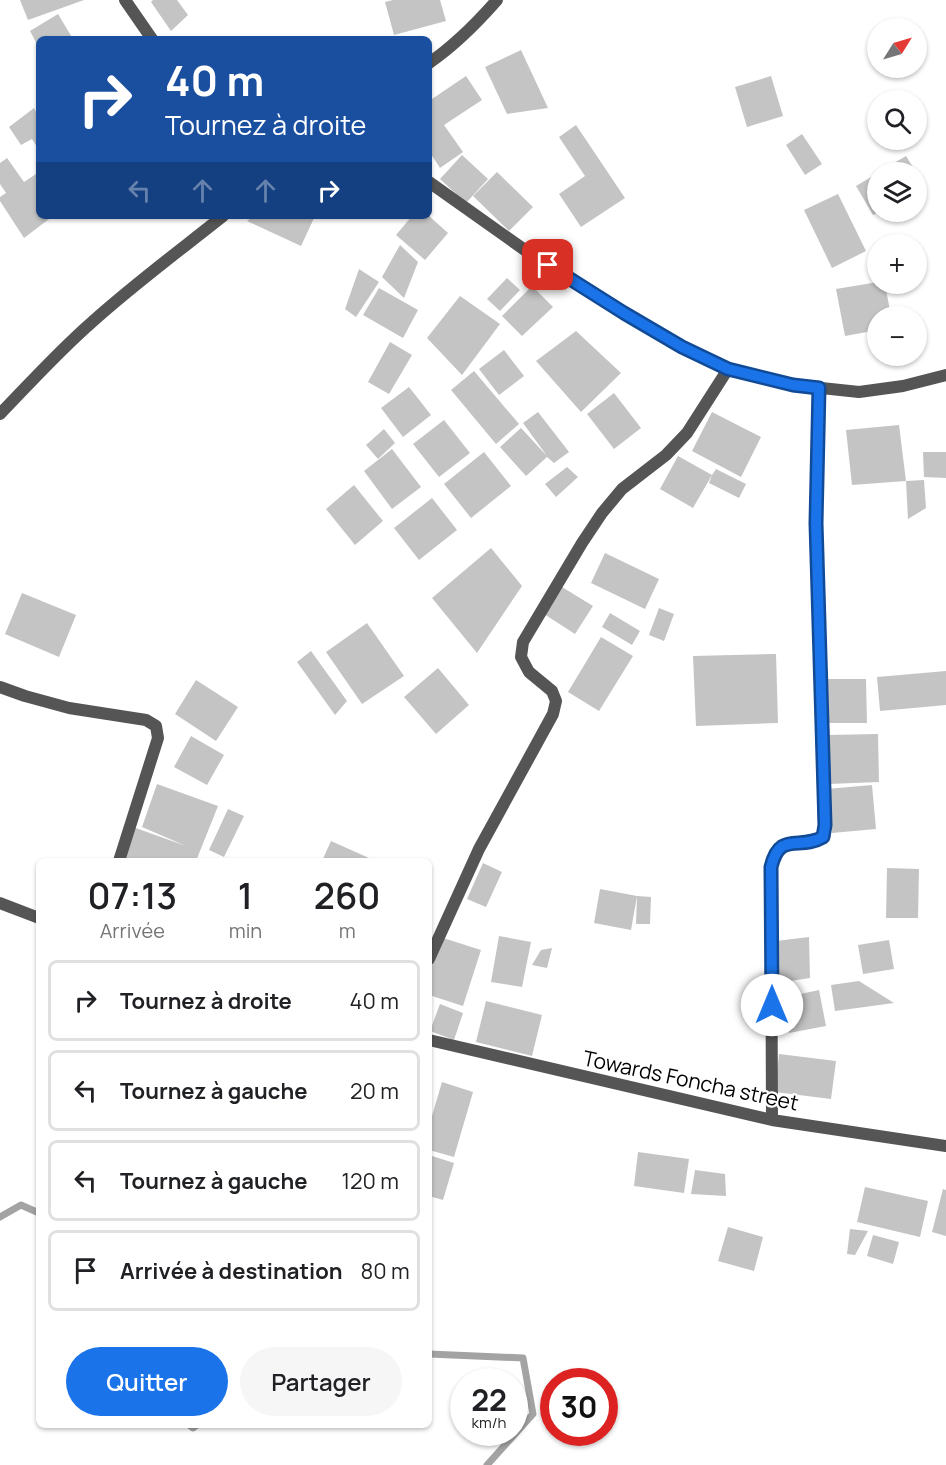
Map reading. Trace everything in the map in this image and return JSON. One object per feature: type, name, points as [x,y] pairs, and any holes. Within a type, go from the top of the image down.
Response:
[{"type":"street","points":[[125,0],[150,36]]},
{"type":"street","points":[[432,61],[474,26],[497,0]]},
{"type":"street","points":[[432,184],[529,253],[624,313],[682,347],[728,369],[793,385],[859,392],[903,386],[946,375]]},
{"type":"street","points":[[0,414],[91,323],[148,274],[219,219]]},
{"type":"street","points":[[432,952],[479,849],[553,714],[556,701],[552,691],[529,672],[521,657],[523,642],[602,513],[622,489],[666,454],[687,433],[728,369]]},
{"type":"street","points":[[772,1120],[771,867],[774,853],[784,845],[815,841],[823,837],[825,825],[816,523],[819,388]]},
{"type":"street","points":[[0,687],[69,708],[146,720],[156,726],[158,738],[119,858]]},
{"type":"street","points":[[0,903],[36,917]]},
{"type":"street","name":"Towards Foncha street","points":[[432,1041],[772,1120],[946,1146]]},
{"type":"building","points":[[20,0],[84,0],[28,20]]},
{"type":"building","points":[[153,0],[177,0],[188,15],[171,31],[151,2]]},
{"type":"building","points":[[440,0],[446,21],[394,35],[385,2]]},
{"type":"building","points":[[58,14],[71,36],[36,36],[36,42],[30,31]]},
{"type":"building","points":[[521,50],[548,108],[507,114],[485,67]]},
{"type":"building","points":[[466,76],[482,100],[444,125],[463,152],[440,168],[432,156],[432,99]]},
{"type":"building","points":[[771,76],[783,116],[747,127],[735,87]]},
{"type":"building","points":[[34,108],[36,112],[36,145],[32,139],[21,145],[9,127]]},
{"type":"building","points":[[576,125],[625,198],[581,227],[559,194],[585,176],[559,137]]},
{"type":"building","points":[[802,134],[822,164],[805,175],[786,145]]},
{"type":"building","points":[[462,155],[488,179],[466,203],[440,179]]},
{"type":"building","points":[[906,156],[910,162],[896,162]]},
{"type":"building","points":[[7,158],[24,182],[36,174],[36,219],[49,219],[24,238],[0,201],[0,197],[6,193],[0,184],[0,163]]},
{"type":"building","points":[[497,172],[533,207],[509,231],[473,196]]},
{"type":"building","points":[[867,180],[867,205],[856,186]]},
{"type":"building","points":[[838,194],[866,251],[832,268],[804,210]]},
{"type":"building","points":[[250,219],[314,219],[301,246],[247,221]]},
{"type":"building","points":[[409,219],[432,219],[448,233],[425,260],[396,235]]},
{"type":"building","points":[[400,245],[418,262],[404,298],[382,277]]},
{"type":"building","points":[[359,269],[379,282],[356,317],[345,309]]},
{"type":"building","points":[[507,278],[520,290],[500,311],[487,299]]},
{"type":"building","points":[[867,284],[867,294],[887,294],[889,306],[867,306],[867,332],[845,336],[836,289]]},
{"type":"building","points":[[532,286],[553,307],[522,336],[502,316]]},
{"type":"building","points":[[379,288],[418,310],[403,338],[363,315]]},
{"type":"building","points":[[460,296],[500,324],[462,375],[427,338]]},
{"type":"building","points":[[576,331],[621,373],[581,412],[536,361]]},
{"type":"building","points":[[390,342],[412,355],[389,394],[368,382]]},
{"type":"building","points":[[504,350],[524,376],[499,395],[479,369]]},
{"type":"building","points":[[474,371],[519,424],[496,444],[451,390]]},
{"type":"building","points":[[409,387],[431,415],[403,437],[381,408]]},
{"type":"building","points":[[614,393],[641,428],[614,449],[587,414]]},
{"type":"building","points":[[538,412],[569,452],[554,463],[547,457],[526,476],[500,447],[521,428],[547,456],[523,423]]},
{"type":"building","points":[[712,412],[761,437],[741,477],[692,451]]},
{"type":"building","points":[[444,420],[470,453],[439,477],[413,444]]},
{"type":"building","points":[[899,425],[906,481],[852,485],[846,430]]},
{"type":"building","points":[[384,429],[395,443],[378,459],[366,445]]},
{"type":"building","points":[[392,449],[421,487],[392,509],[364,471]]},
{"type":"building","points":[[484,452],[511,486],[471,518],[444,484]]},
{"type":"building","points":[[923,452],[946,452],[946,478],[924,477]]},
{"type":"building","points":[[678,456],[712,475],[693,508],[660,489]]},
{"type":"building","points":[[567,467],[578,477],[556,497],[545,484]]},
{"type":"building","points":[[716,469],[746,484],[739,498],[709,483]]},
{"type":"building","points":[[924,480],[926,508],[908,519],[906,481]]},
{"type":"building","points":[[354,485],[383,521],[355,545],[326,509]]},
{"type":"building","points":[[432,498],[457,530],[419,560],[394,528]]},
{"type":"building","points":[[491,548],[522,586],[477,653],[432,598]]},
{"type":"building","points":[[605,553],[659,579],[645,609],[591,583]]},
{"type":"building","points":[[562,587],[593,606],[575,634],[544,614]]},
{"type":"building","points":[[22,593],[76,615],[59,657],[5,634]]},
{"type":"building","points":[[659,608],[674,614],[664,641],[649,635]]},
{"type":"building","points":[[610,613],[640,631],[632,645],[602,627]]},
{"type":"building","points":[[367,623],[404,676],[362,704],[326,652]]},
{"type":"building","points":[[601,637],[633,656],[599,711],[568,692]]},
{"type":"building","points":[[311,651],[347,701],[335,715],[297,662]]},
{"type":"building","points":[[776,654],[778,723],[696,726],[693,656]]},
{"type":"building","points":[[438,668],[469,705],[436,734],[404,697]]},
{"type":"building","points":[[946,671],[946,705],[880,711],[877,677]]},
{"type":"building","points":[[827,679],[866,679],[867,723],[828,723]]},
{"type":"building","points":[[196,680],[238,707],[216,741],[175,714]]},
{"type":"building","points":[[878,734],[879,782],[829,784],[827,735]]},
{"type":"building","points":[[191,736],[224,755],[207,785],[174,767]]},
{"type":"building","points":[[157,784],[218,806],[197,858],[122,858],[133,827],[186,846],[142,827]]},
{"type":"building","points":[[872,785],[876,829],[832,833],[827,789]]},
{"type":"building","points":[[228,809],[244,816],[224,857],[209,850]]},
{"type":"building","points":[[331,841],[369,858],[323,858]]},
{"type":"building","points":[[483,863],[502,872],[486,907],[467,899]]},
{"type":"building","points":[[887,868],[919,869],[918,918],[886,918]]},
{"type":"building","points":[[600,889],[637,896],[631,930],[594,923]]},
{"type":"building","points":[[637,896],[651,897],[650,924],[636,924]]},
{"type":"building","points":[[499,936],[531,942],[522,987],[491,982]]},
{"type":"building","points":[[440,937],[481,950],[463,1006],[432,996],[432,962]]},
{"type":"building","points":[[809,937],[810,978],[777,983],[776,941]]},
{"type":"building","points":[[889,940],[894,969],[863,974],[858,945]]},
{"type":"building","points":[[552,948],[547,968],[532,965],[541,950]]},
{"type":"building","points":[[859,981],[894,1003],[835,1011],[831,985]]},
{"type":"building","points":[[819,990],[826,1026],[789,1033],[782,998]]},
{"type":"building","points":[[486,1001],[542,1015],[532,1056],[476,1042]]},
{"type":"building","points":[[440,1004],[463,1013],[454,1040],[432,1032]]},
{"type":"building","points":[[779,1054],[836,1061],[831,1099],[775,1092]]},
{"type":"building","points":[[442,1082],[473,1092],[454,1157],[432,1151],[432,1116]]},
{"type":"building","points":[[638,1152],[689,1159],[684,1193],[634,1186]]},
{"type":"building","points":[[432,1156],[454,1163],[443,1200],[432,1197]]},
{"type":"building","points":[[695,1170],[725,1174],[726,1196],[691,1194]]},
{"type":"building","points":[[865,1187],[928,1201],[920,1237],[857,1222]]},
{"type":"building","points":[[943,1189],[946,1190],[946,1236],[932,1232]]},
{"type":"building","points":[[728,1227],[763,1237],[754,1271],[718,1261]]},
{"type":"building","points":[[850,1229],[868,1231],[855,1255],[847,1254]]},
{"type":"building","points":[[873,1235],[899,1242],[893,1264],[867,1256]]},
{"type":"waterway","points":[[0,1217],[21,1205],[36,1212]]},
{"type":"waterway","points":[[432,1354],[523,1358],[533,1414],[487,1465]]},
{"type":"route","points":[[548,265],[682,347],[728,369],[793,385],[819,388],[816,523],[825,825],[823,837],[815,841],[784,845],[774,853],[771,867],[772,1005]]}]
